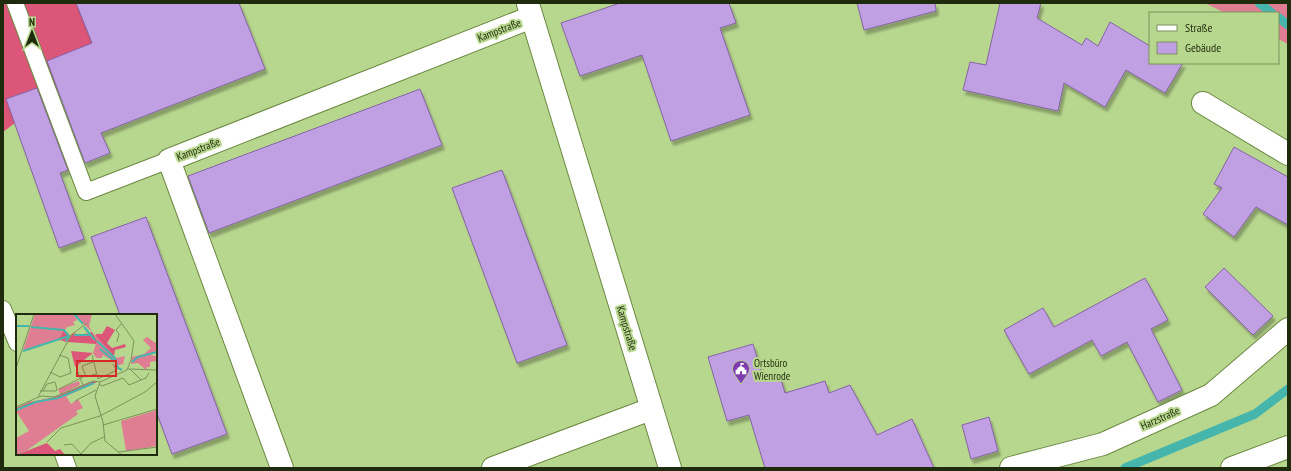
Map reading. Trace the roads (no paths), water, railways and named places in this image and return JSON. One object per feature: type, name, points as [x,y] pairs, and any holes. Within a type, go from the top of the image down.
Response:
[{"type":"street","name":"Kampstraße","points":[[282,468],[169,160],[530,10],[670,468]]},
{"type":"street","points":[[1203,103],[1288,154]]},
{"type":"street","name":"Harzstraße","points":[[1011,468],[1103,444],[1211,395],[1288,329]]},
{"type":"street","points":[[493,468],[651,408]]},
{"type":"street","points":[[1232,468],[1288,447]]},
{"type":"lane","points":[[15,3],[86,192],[169,160]]},
{"type":"lane","points":[[3,309],[16,341]]},
{"type":"lane","points":[[63,455],[68,468]]},
{"type":"waterway","points":[[1259,3],[1271,12]]},
{"type":"waterway","points":[[1279,18],[1288,25]]},
{"type":"waterway","points":[[1125,468],[1255,414],[1288,389]]},
{"type":"place","name":"Ortsbüro Wienrode","points":[[741,384]]}]
